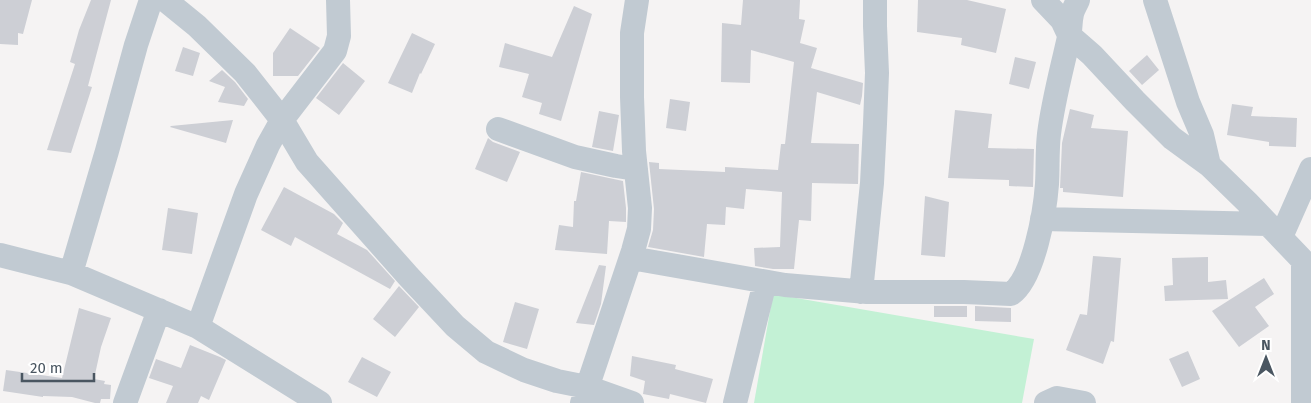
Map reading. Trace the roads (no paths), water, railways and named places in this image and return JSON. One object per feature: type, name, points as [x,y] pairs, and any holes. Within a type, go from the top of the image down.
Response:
[{"type":"street","points":[[71,273],[136,45],[151,0]]},
{"type":"street","points":[[165,0],[197,26],[245,73],[282,120],[307,162],[455,326],[486,352],[524,370],[557,381],[585,395],[632,403]]},
{"type":"street","points":[[198,327],[246,194],[268,145],[282,120],[335,51],[339,36],[338,0]]},
{"type":"street","points":[[585,395],[639,229],[640,208],[632,97],[632,34],[637,0]]},
{"type":"street","points":[[861,292],[872,183],[875,124],[877,73],[875,0]]},
{"type":"street","points":[[1043,0],[1062,20],[1069,35],[1092,56],[1134,102],[1172,138],[1209,165],[1307,265],[1303,403]]},
{"type":"street","points":[[630,258],[785,285],[861,292],[1011,294],[1020,285],[1028,269],[1042,219],[1047,185],[1048,136],[1072,14],[1078,0]]},
{"type":"street","points":[[1156,0],[1188,102],[1202,135],[1209,165]]},
{"type":"street","points":[[498,129],[575,157],[636,169]]},
{"type":"street","points":[[1274,231],[1311,169]]},
{"type":"street","points":[[1042,219],[1274,231]]},
{"type":"street","points":[[0,255],[71,273],[198,327],[320,403]]},
{"type":"street","points":[[735,403],[766,282]]},
{"type":"street","points":[[126,403],[159,310]]},
{"type":"street","points":[[1046,403],[1057,398],[1084,403]]}]
